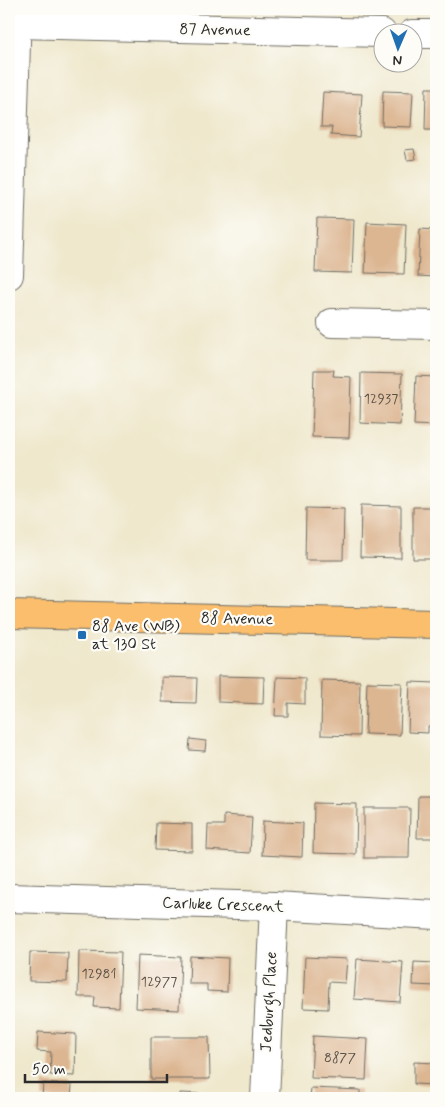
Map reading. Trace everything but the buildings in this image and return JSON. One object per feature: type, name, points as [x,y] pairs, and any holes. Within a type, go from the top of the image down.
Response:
[{"type":"main road","name":"88 Avenue","points":[[9,614],[436,624]]},
{"type":"street","name":"87 Avenue","points":[[17,16],[372,33]]},
{"type":"street","points":[[9,275],[17,16]]},
{"type":"street","points":[[422,34],[436,34]]},
{"type":"street","points":[[332,323],[436,326]]},
{"type":"street","name":"Carluke Crescent","points":[[9,898],[274,906],[436,915]]},
{"type":"street","name":"Jedburgh Place","points":[[265,1098],[274,906]]},
{"type":"place","name":"88 Ave (WB) at 130 St","points":[[82,635]]}]
